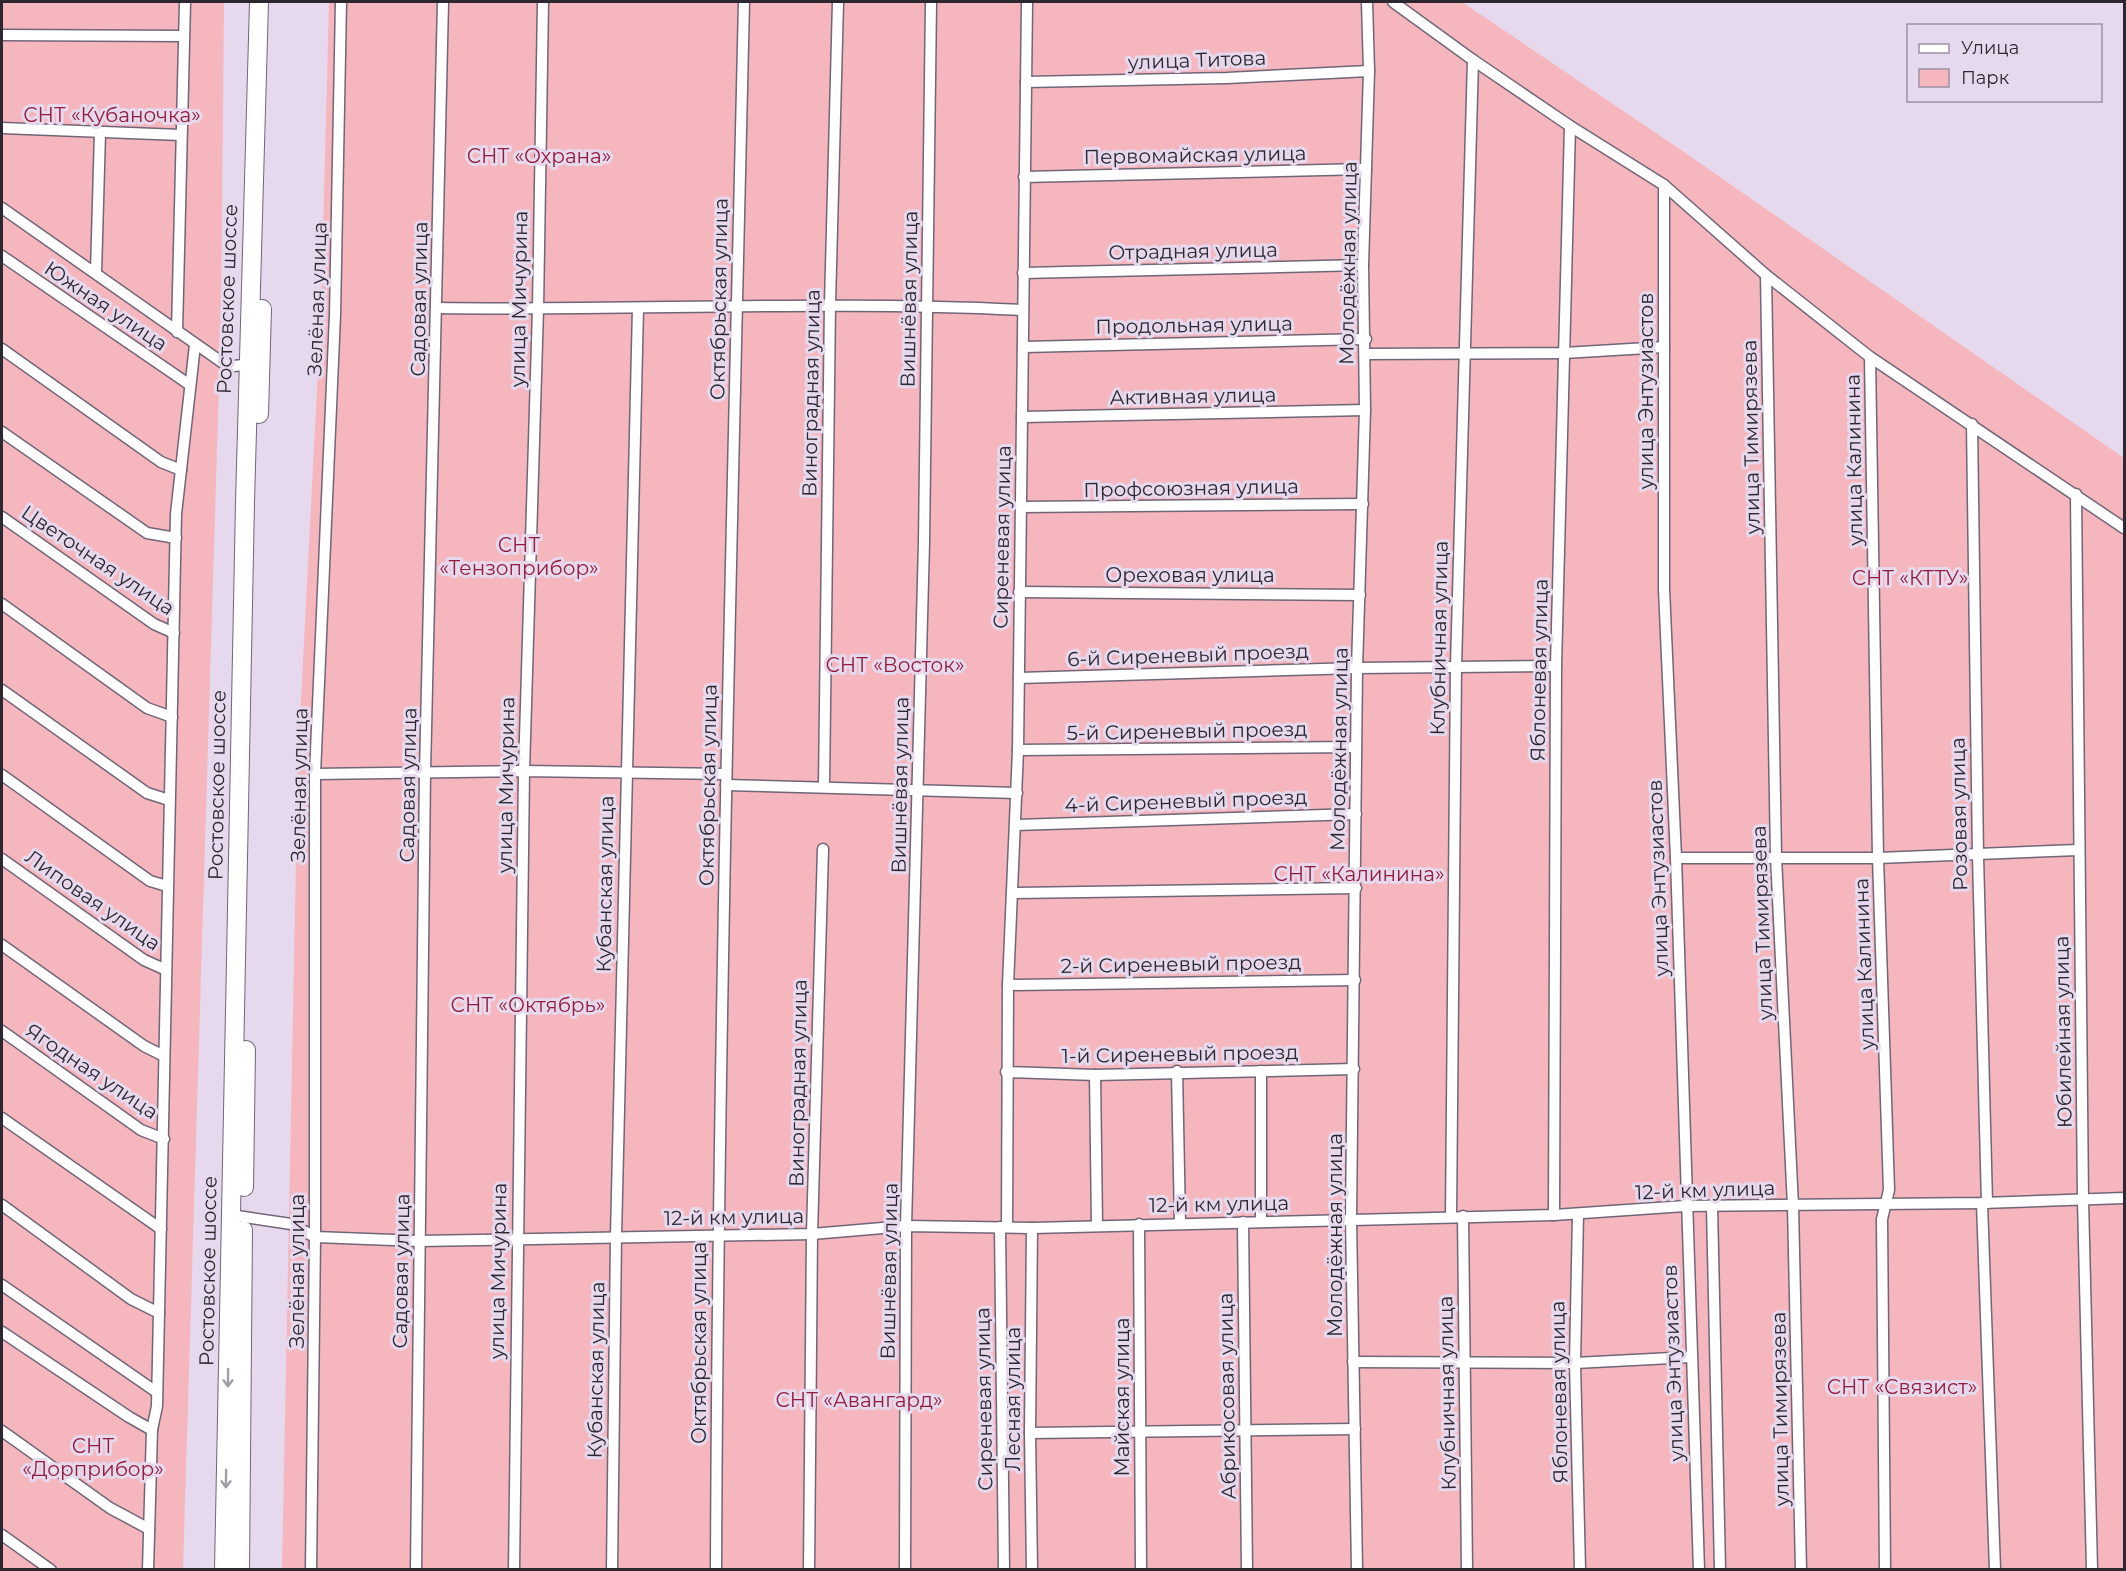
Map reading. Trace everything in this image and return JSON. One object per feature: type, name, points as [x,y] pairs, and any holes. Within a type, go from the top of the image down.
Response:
[{"type":"highway","name":"Ростовское шоссе","points":[[224,1569],[237,1215],[259,2]]},
{"type":"highway","name":"Ростовское шоссе","points":[[254,363],[270,2]]},
{"type":"highway","name":"Ростовское шоссе","points":[[237,1215],[240,1569]]},
{"type":"street","points":[[177,332],[185,2]]},
{"type":"street","name":"Зелёная улица","points":[[311,1569],[315,1237],[315,774],[335,315],[341,2]]},
{"type":"street","name":"Садовая улица","points":[[416,1569],[425,772],[443,2]]},
{"type":"street","name":"улица Мичурина","points":[[514,1569],[516,1239],[524,771],[538,309],[543,2]]},
{"type":"street","name":"Октябрьская улица","points":[[716,1569],[717,1235],[744,2]]},
{"type":"street","name":"Виноградная улица","points":[[824,786],[830,304],[838,2]]},
{"type":"street","name":"Вишнёвая улица","points":[[905,1569],[906,1226],[918,788],[931,2]]},
{"type":"street","name":"Сиреневая улица","points":[[1004,1569],[1006,1072],[1018,750],[1027,2]]},
{"type":"street","name":"Молодёжная улица","points":[[1357,1569],[1351,1219],[1357,668],[1366,339],[1363,265],[1370,71],[1367,2]]},
{"type":"street","points":[[1394,2],[1473,60],[1570,126],[1664,184],[1766,276],[1870,357],[2124,528]]},
{"type":"street","points":[[2,35],[183,36]]},
{"type":"street","name":"Клубничная улица","points":[[1451,1216],[1456,666],[1473,60]]},
{"type":"street","name":"улица Титова","points":[[1026,82],[1227,78],[1370,71]]},
{"type":"street","name":"Яблоневая улица","points":[[1554,1215],[1556,666],[1570,126]]},
{"type":"street","points":[[2,128],[181,135]]},
{"type":"street","points":[[96,273],[100,132]]},
{"type":"street","name":"Первомайская улица","points":[[1024,177],[1366,169]]},
{"type":"street","name":"улица Энтузиастов","points":[[1664,184],[1664,589],[1676,858],[1685,1206],[1699,1569]]},
{"type":"street","points":[[2,207],[223,363],[254,363]]},
{"type":"street","name":"Южная улица","points":[[2,256],[190,385]]},
{"type":"street","name":"Отрадная улица","points":[[1023,273],[1363,265]]},
{"type":"street","name":"улица Тимирязева","points":[[1766,276],[1776,857],[1793,1206],[1801,1569]]},
{"type":"street","points":[[437,308],[638,308],[830,304],[926,305],[1023,310]]},
{"type":"street","name":"Кубанская улица","points":[[612,1569],[616,1236],[638,308]]},
{"type":"street","name":"Продольная улица","points":[[1023,346],[1366,339]]},
{"type":"street","points":[[148,1569],[152,1430],[157,1406],[155,1391],[164,1139],[164,969],[176,538],[195,345]]},
{"type":"street","points":[[1365,354],[1564,353],[1664,347]]},
{"type":"street","points":[[2,350],[161,462],[181,471]]},
{"type":"street","name":"улица Калинина","points":[[1870,357],[1878,858],[1889,1190],[1882,1220],[1885,1569]]},
{"type":"street","name":"Активная улица","points":[[1022,417],[1365,410]]},
{"type":"street","name":"Розовая улица","points":[[1972,424],[1984,1203],[1995,1569]]},
{"type":"street","points":[[2,432],[147,533],[176,538]]},
{"type":"street","name":"Юбилейная улица","points":[[2076,494],[2083,1200],[2092,1569]]},
{"type":"street","name":"Профсоюзная улица","points":[[1020,507],[1363,504]]},
{"type":"street","name":"Цветочная улица","points":[[2,517],[154,624],[174,633]]},
{"type":"street","name":"Ореховая улица","points":[[1019,592],[1360,595]]},
{"type":"street","points":[[2,604],[147,708],[172,717]]},
{"type":"street","name":"6-й Сиреневый проезд","points":[[1019,678],[1357,668],[1556,666]]},
{"type":"street","points":[[2,690],[147,793],[169,800]]},
{"type":"street","name":"5-й Сиреневый проезд","points":[[1018,750],[1356,747]]},
{"type":"street","points":[[315,774],[524,771],[626,774],[824,786],[1017,792]]},
{"type":"street","points":[[2,775],[150,881],[167,886]]},
{"type":"street","name":"4-й Сиреневый проезд","points":[[1016,825],[1356,814]]},
{"type":"street","name":"Виноградная улица","points":[[809,1569],[812,1234],[822,849]]},
{"type":"street","points":[[1676,858],[1878,858],[2078,850]]},
{"type":"street","name":"Липовая улица","points":[[2,859],[144,960],[164,969]]},
{"type":"street","points":[[1013,893],[1356,888]]},
{"type":"street","points":[[2,945],[144,1046],[164,1056]]},
{"type":"street","name":"2-й Сиреневый проезд","points":[[1008,985],[1355,980]]},
{"type":"street","name":"Ягодная улица","points":[[2,1030],[141,1130],[164,1139]]},
{"type":"street","name":"1-й Сиреневый проезд","points":[[1006,1072],[1095,1075],[1177,1071],[1354,1069]]},
{"type":"street","points":[[1177,1071],[1180,1223]]},
{"type":"street","points":[[1261,1071],[1261,1221]]},
{"type":"street","points":[[1095,1075],[1097,1225]]},
{"type":"street","points":[[2,1118],[161,1229]]},
{"type":"street","name":"12-й км улица","points":[[315,1237],[419,1241],[812,1234],[906,1226],[1032,1228],[1554,1215],[1685,1206],[1885,1205],[2124,1198]]},
{"type":"street","points":[[2,1205],[131,1299],[159,1313]]},
{"type":"street","points":[[1712,1206],[1720,1569]]},
{"type":"street","name":"Яблоневая улица","points":[[1578,1214],[1575,1363],[1580,1569]]},
{"type":"street","points":[[237,1215],[291,1224],[315,1237]]},
{"type":"street","name":"Клубничная улица","points":[[1463,1216],[1467,1569]]},
{"type":"street","name":"Абрикосовая улица","points":[[1243,1222],[1247,1569]]},
{"type":"street","name":"Майская улица","points":[[1138,1224],[1141,1569]]},
{"type":"street","name":"Лесная улица","points":[[1032,1228],[1030,1433],[1032,1569]]},
{"type":"street","points":[[2,1285],[155,1391]]},
{"type":"street","points":[[2,1332],[152,1430]]},
{"type":"street","points":[[1353,1362],[1575,1363],[1691,1357]]},
{"type":"street","points":[[1030,1433],[1355,1429]]},
{"type":"street","points":[[2,1431],[110,1508],[149,1529]]},
{"type":"street","points":[[2,1535],[51,1569]]},
{"type":"green space","name":"СНТ «Кубаночка»","points":[[2,2],[224,2],[221,317],[183,1569],[2,1570]]},
{"type":"green space","points":[[329,2],[1462,2],[1684,152],[2124,458],[2124,1569],[282,1570],[298,759],[321,311]]},
{"type":"park label","name":"СНТ «Охрана»","points":[[539,156]]},
{"type":"park label","name":"СНТ «Тензоприбор»","points":[[519,556]]},
{"type":"park label","name":"СНТ «КТТУ»","points":[[1910,578]]},
{"type":"park label","name":"СНТ «Восток»","points":[[895,665]]},
{"type":"park label","name":"СНТ «Калинина»","points":[[1359,874]]},
{"type":"park label","name":"СНТ «Октябрь»","points":[[528,1005]]},
{"type":"park label","name":"СНТ «Связист»","points":[[1902,1387]]},
{"type":"park label","name":"СНТ «Авангард»","points":[[859,1400]]},
{"type":"park label","name":"СНТ «Дорприбор»","points":[[93,1458]]}]
